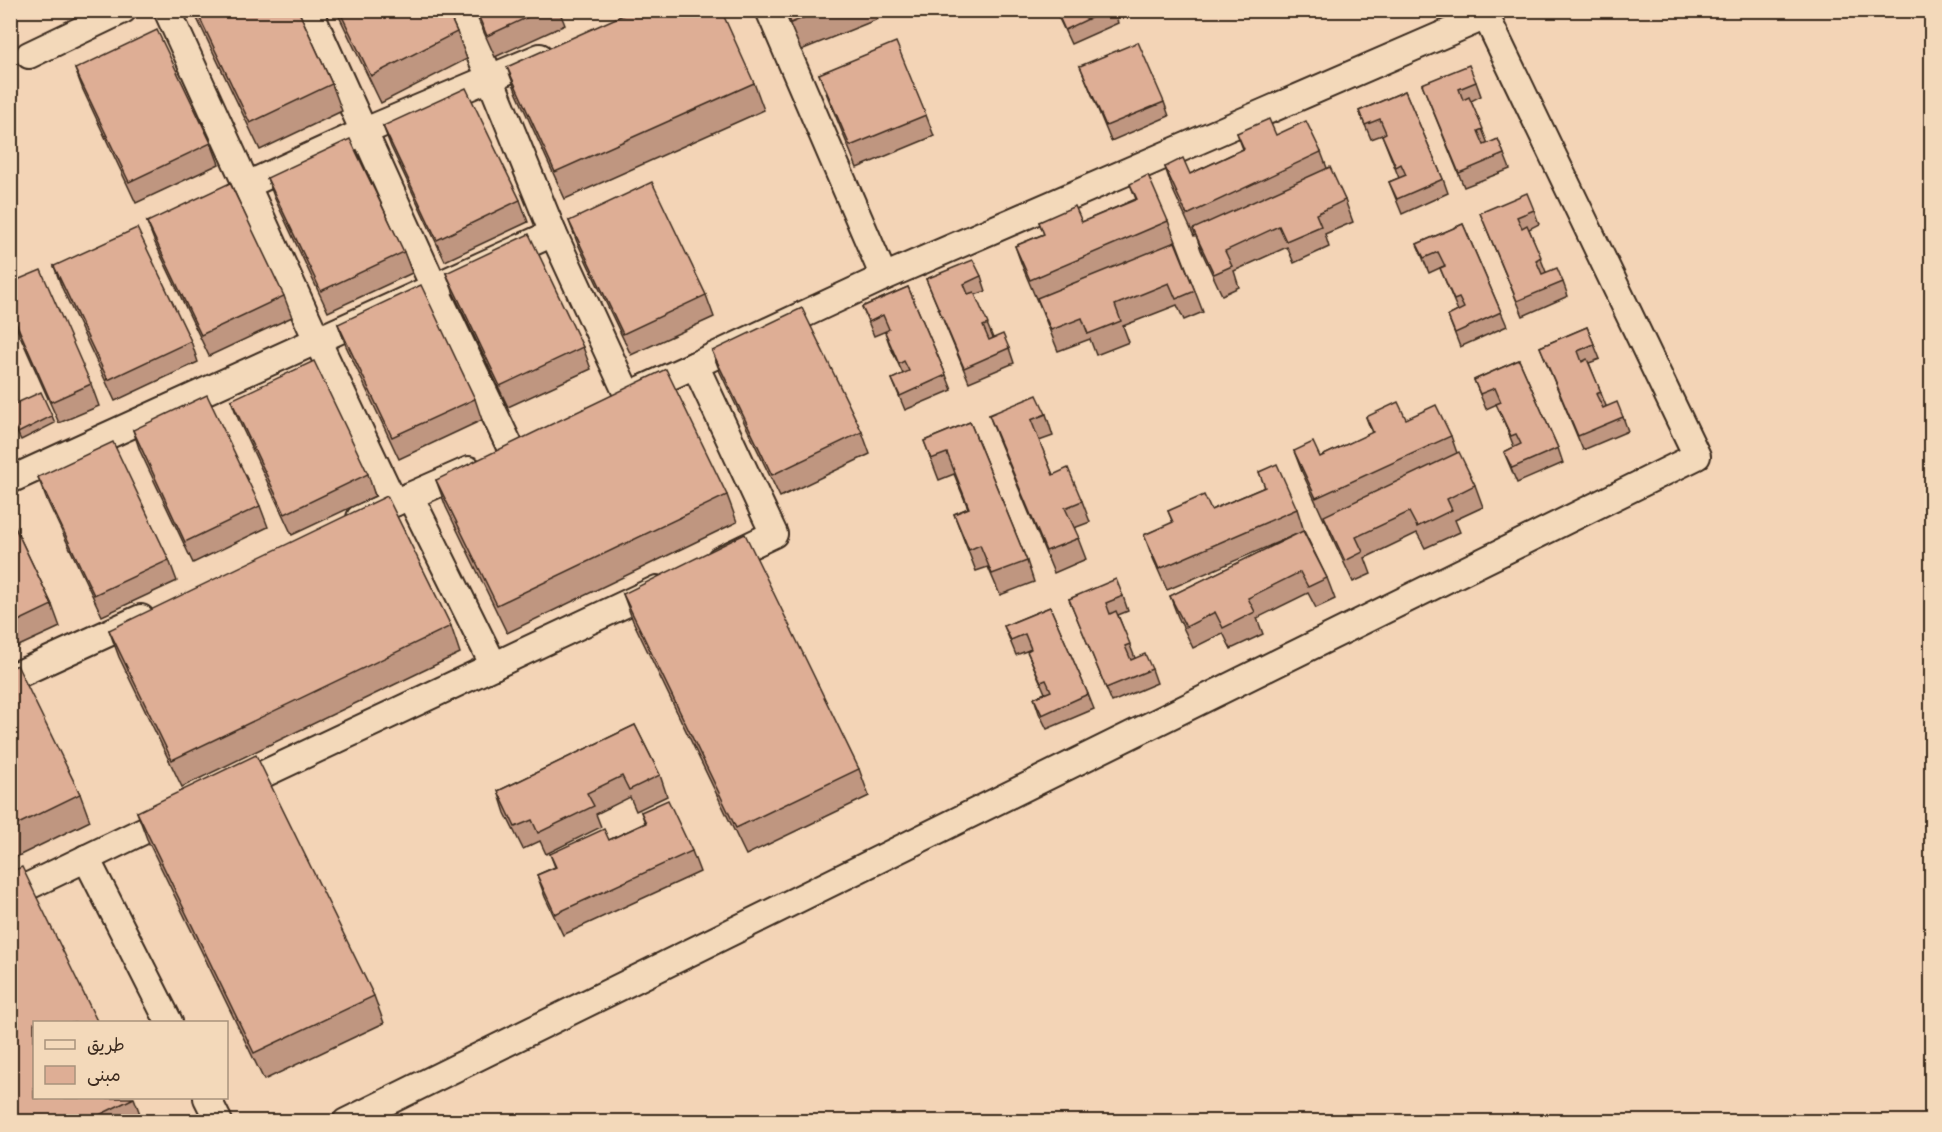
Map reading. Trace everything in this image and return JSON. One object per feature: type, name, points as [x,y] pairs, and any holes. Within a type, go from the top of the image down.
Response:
[{"type":"street","points":[[29,55],[123,10]]},
{"type":"street","points":[[167,10],[317,340],[494,666]]},
{"type":"street","points":[[309,10],[434,287],[523,446],[341,527]]},
{"type":"street","points":[[346,1122],[1697,456],[1486,16],[884,277],[617,401],[553,233],[461,10]]},
{"type":"street","points":[[769,10],[884,277]]},
{"type":"street","points":[[247,185],[365,131],[562,47]]},
{"type":"street","points":[[10,480],[553,233]]},
{"type":"street","points":[[10,895],[774,534],[695,365]]},
{"type":"street","points":[[10,678],[160,610]]},
{"type":"street","points":[[86,858],[168,1021]]},
{"type":"street","points":[[208,1099],[219,1122]]},
{"type":"building","points":[[196,10],[298,10],[332,84],[250,123]]},
{"type":"building","points":[[339,10],[447,10],[457,32],[371,76]]},
{"type":"building","points":[[476,10],[543,10],[487,36]]},
{"type":"building","points":[[634,10],[721,10],[754,83],[555,172],[507,67]]},
{"type":"building","points":[[786,10],[822,10],[791,23]]},
{"type":"building","points":[[1056,10],[1107,10],[1065,30]]},
{"type":"building","points":[[157,30],[211,143],[129,182],[75,69]]},
{"type":"building","points":[[896,42],[926,115],[850,146],[819,74]]},
{"type":"building","points":[[1138,42],[1164,102],[1106,126],[1080,66]]},
{"type":"building","points":[[1469,65],[1476,82],[1459,89],[1463,100],[1469,97],[1483,129],[1478,131],[1484,145],[1498,139],[1504,154],[1459,173],[1422,84]]},
{"type":"building","points":[[466,88],[520,200],[437,240],[383,126]]},
{"type":"building","points":[[1405,91],[1443,179],[1397,199],[1389,182],[1406,175],[1401,164],[1396,167],[1382,135],[1386,133],[1380,119],[1365,125],[1359,111]]},
{"type":"building","points":[[1269,119],[1276,135],[1306,121],[1321,152],[1187,215],[1165,167],[1183,158],[1190,174],[1244,149],[1237,133]]},
{"type":"building","points":[[350,139],[404,252],[321,291],[267,178]]},
{"type":"building","points":[[1330,167],[1345,200],[1316,214],[1321,226],[1286,241],[1279,226],[1225,251],[1232,266],[1214,274],[1193,229]]},
{"type":"building","points":[[1148,175],[1168,221],[1030,280],[1015,246],[1044,234],[1039,222],[1075,206],[1082,222],[1137,199],[1130,184]]},
{"type":"building","points":[[652,182],[706,295],[623,334],[569,221]]},
{"type":"building","points":[[230,183],[284,296],[201,335],[147,222]]},
{"type":"building","points":[[1527,193],[1534,210],[1517,217],[1522,228],[1527,225],[1541,257],[1536,260],[1542,274],[1557,268],[1563,282],[1517,301],[1480,213]]},
{"type":"building","points":[[1463,224],[1501,312],[1455,333],[1448,316],[1464,308],[1459,298],[1454,300],[1440,268],[1445,266],[1438,252],[1424,258],[1417,244]]},
{"type":"building","points":[[137,228],[191,341],[108,380],[54,266]]},
{"type":"building","points":[[529,234],[583,347],[500,386],[446,273]]},
{"type":"building","points":[[1175,242],[1195,291],[1176,299],[1169,283],[1115,305],[1121,321],[1088,334],[1082,318],[1051,330],[1037,298]]},
{"type":"building","points":[[973,260],[981,276],[964,284],[968,294],[974,292],[988,324],[983,326],[989,340],[1003,334],[1009,348],[964,368],[926,279]]},
{"type":"building","points":[[41,270],[91,384],[51,402],[10,309],[10,283]]},
{"type":"building","points":[[421,285],[475,399],[392,437],[338,324]]},
{"type":"building","points":[[908,287],[946,375],[900,396],[892,379],[909,371],[904,361],[899,364],[885,332],[889,329],[883,315],[869,322],[862,307]]},
{"type":"building","points":[[802,308],[862,432],[772,475],[712,351]]},
{"type":"building","points":[[1587,327],[1594,344],[1578,351],[1582,362],[1587,359],[1601,392],[1596,394],[1603,408],[1617,402],[1623,417],[1578,436],[1540,347]]},
{"type":"building","points":[[1519,360],[1558,448],[1512,468],[1504,452],[1521,444],[1516,434],[1511,436],[1496,404],[1501,402],[1495,388],[1480,394],[1474,380]]},
{"type":"building","points":[[314,361],[368,474],[285,514],[231,400]]},
{"type":"building","points":[[666,369],[727,495],[497,605],[436,480]]},
{"type":"building","points":[[41,392],[52,416],[18,433],[10,417],[10,406]]},
{"type":"building","points":[[207,395],[260,506],[185,542],[133,430]]},
{"type":"building","points":[[1037,395],[1046,414],[1031,420],[1053,475],[1068,468],[1082,501],[1065,508],[1079,538],[1046,551],[989,415]]},
{"type":"building","points":[[1398,402],[1406,419],[1436,405],[1451,436],[1316,498],[1294,451],[1313,442],[1320,457],[1373,432],[1366,417]]},
{"type":"building","points":[[970,422],[1027,561],[992,574],[980,545],[969,550],[954,514],[969,508],[947,453],[931,459],[924,441]]},
{"type":"building","points":[[113,442],[169,560],[94,595],[38,477]]},
{"type":"building","points":[[1459,452],[1475,485],[1447,499],[1452,510],[1417,527],[1409,512],[1356,537],[1363,552],[1345,561],[1324,516]]},
{"type":"building","points":[[1277,464],[1297,509],[1159,569],[1144,535],[1173,522],[1168,511],[1204,495],[1211,510],[1265,487],[1259,472]]},
{"type":"building","points":[[387,496],[451,626],[172,760],[109,630]]},
{"type":"building","points":[[10,517],[52,605],[10,625]]},
{"type":"building","points":[[1303,531],[1327,578],[1308,587],[1300,572],[1248,598],[1255,612],[1223,628],[1215,612],[1186,627],[1170,596]]},
{"type":"building","points":[[745,534],[859,769],[736,828],[623,594]]},
{"type":"building","points":[[1116,579],[1123,596],[1106,603],[1110,614],[1116,611],[1130,644],[1125,646],[1131,660],[1145,654],[1152,669],[1106,688],[1069,599]]},
{"type":"building","points":[[1050,607],[1088,694],[1042,715],[1034,698],[1051,691],[1046,680],[1041,682],[1027,651],[1031,649],[1025,634],[1011,640],[1004,626]]},
{"type":"building","points":[[17,665],[80,794],[10,828],[10,669]]},
{"type":"building","points":[[635,725],[660,775],[629,790],[622,776],[587,793],[594,806],[538,833],[532,820],[515,827],[498,791]]},
{"type":"building","points":[[256,755],[374,996],[254,1053],[137,812]]},
{"type":"building","points":[[668,800],[692,851],[555,914],[537,875],[556,867],[550,854],[604,829],[609,840],[646,823],[641,812]]},
{"type":"building","points":[[22,867],[97,1021],[33,1021],[33,1099],[132,1099],[85,1122],[10,1122],[10,872]]}]
